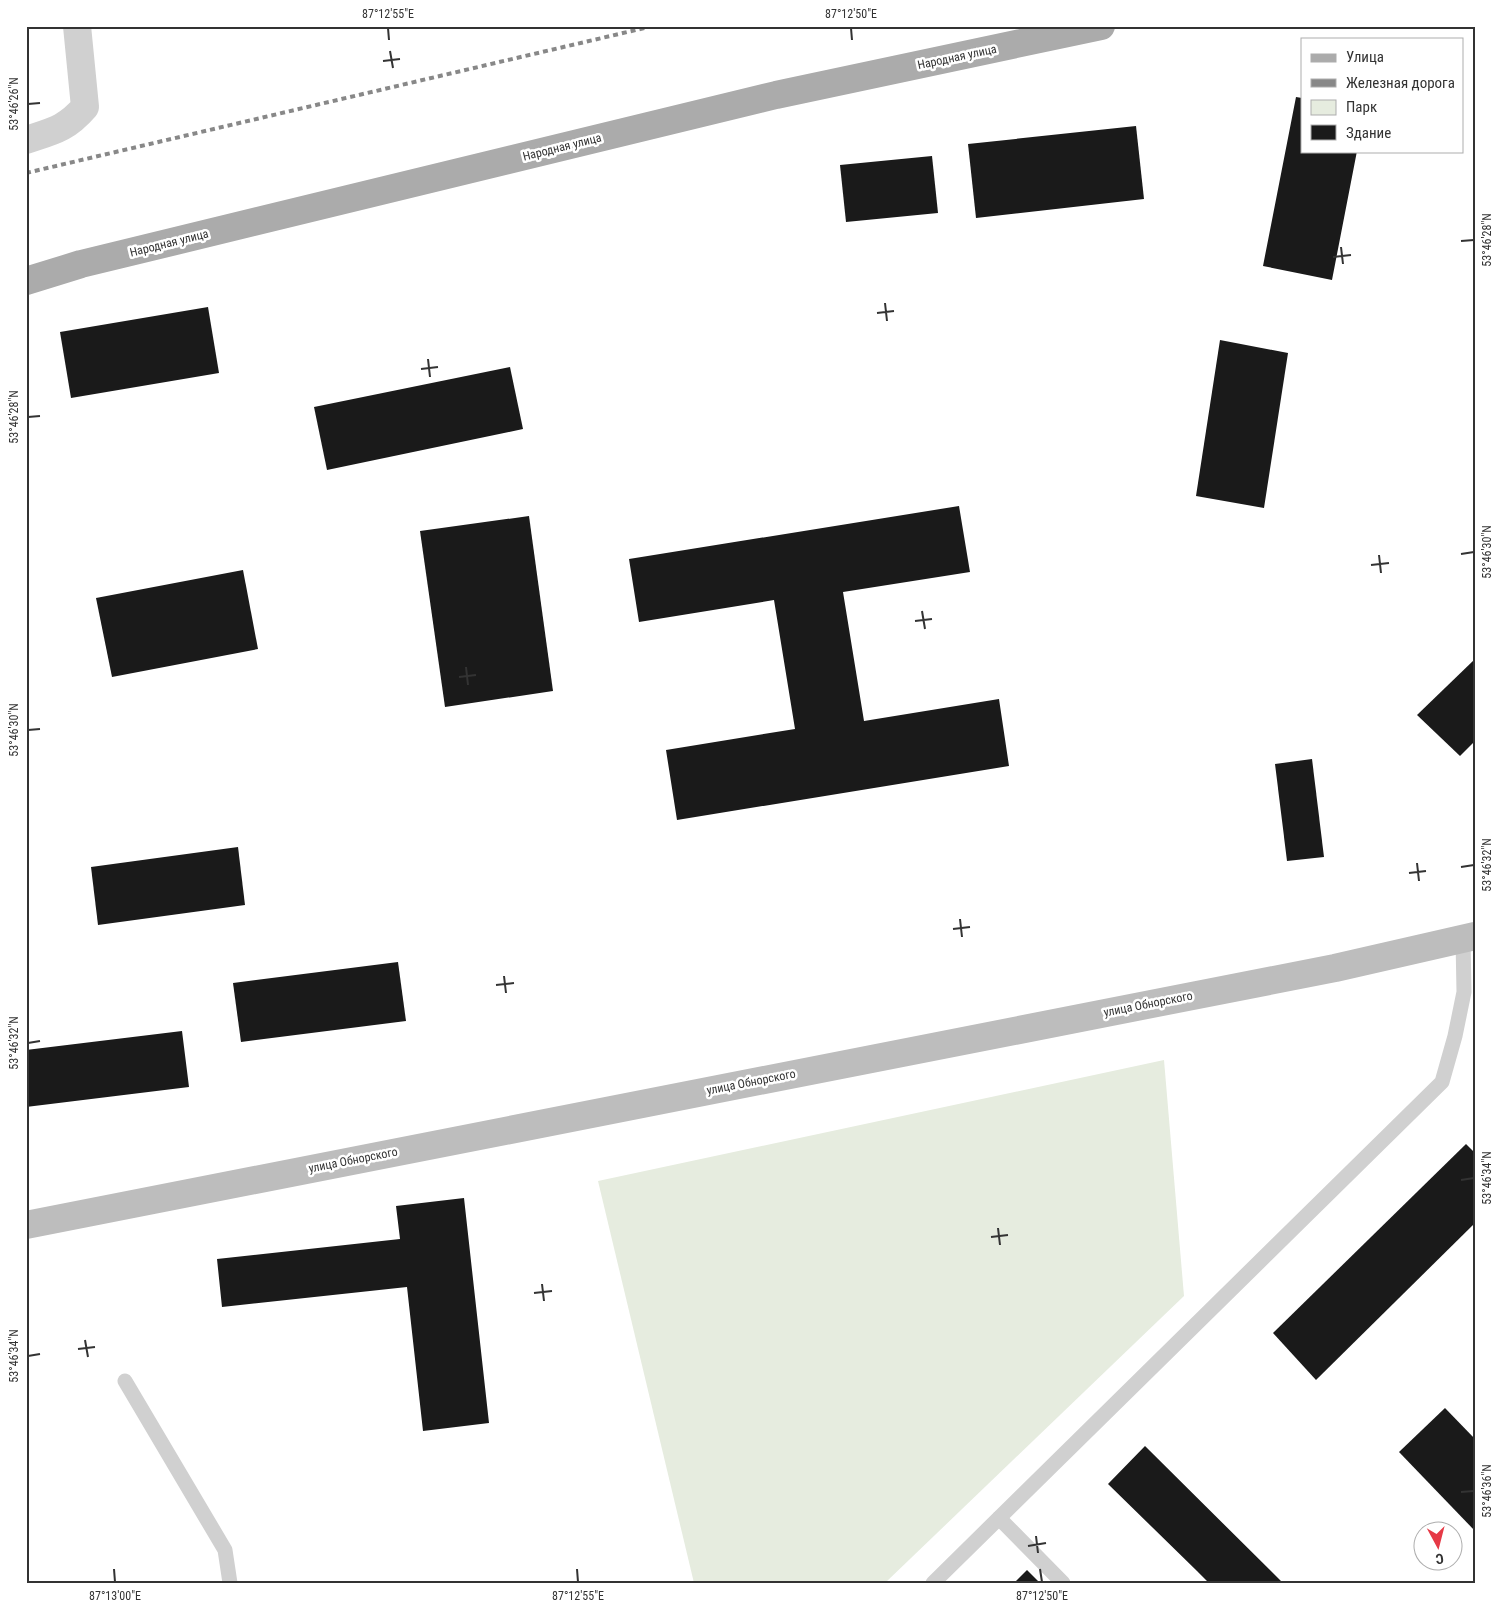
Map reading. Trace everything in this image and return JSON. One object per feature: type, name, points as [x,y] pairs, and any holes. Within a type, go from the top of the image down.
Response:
[{"type":"main road","name":"Народная улица","points":[[26,281],[81,264],[776,95],[1101,26]]},
{"type":"main road","name":"улица Обнорского","points":[[26,1225],[1325,970],[1469,938]]},
{"type":"street","points":[[26,140],[58,129],[73,120],[85,107],[78,26]]},
{"type":"lane","points":[[933,1583],[1442,1082],[1455,1036],[1464,992],[1469,938]]},
{"type":"lane","points":[[125,1381],[225,1550],[230,1583]]},
{"type":"lane","points":[[999,1518],[1063,1583]]},
{"type":"green space","points":[[1164,1060],[1184,1296],[885,1583],[694,1583],[598,1181]]},
{"type":"building","points":[[1296,97],[1301,98],[1301,152],[1357,152],[1332,280],[1263,266]]},
{"type":"building","points":[[1136,126],[1144,199],[976,218],[968,144]]},
{"type":"building","points":[[932,156],[938,213],[846,222],[840,165]]},
{"type":"building","points":[[208,307],[219,373],[71,398],[60,332]]},
{"type":"building","points":[[1220,340],[1288,353],[1264,508],[1196,496]]},
{"type":"building","points":[[510,367],[523,429],[327,470],[314,407]]},
{"type":"building","points":[[959,506],[970,572],[843,592],[864,721],[999,699],[1009,766],[677,820],[666,750],[795,729],[774,600],[639,622],[629,559]]},
{"type":"building","points":[[529,516],[553,691],[445,707],[420,531]]},
{"type":"building","points":[[243,570],[258,649],[112,677],[96,598]]},
{"type":"building","points":[[1475,659],[1475,741],[1460,756],[1417,715]]},
{"type":"building","points":[[1312,759],[1324,857],[1287,861],[1275,764]]},
{"type":"building","points":[[238,847],[245,905],[98,925],[91,867]]},
{"type":"building","points":[[398,962],[406,1021],[241,1042],[233,983]]},
{"type":"building","points":[[182,1031],[189,1087],[26,1107],[26,1050]]},
{"type":"building","points":[[1466,1144],[1475,1153],[1475,1223],[1316,1380],[1273,1333]]},
{"type":"building","points":[[464,1198],[489,1423],[423,1431],[407,1287],[222,1307],[217,1259],[400,1239],[396,1206]]},
{"type":"building","points":[[1445,1408],[1475,1439],[1475,1531],[1399,1452]]},
{"type":"building","points":[[1145,1446],[1283,1583],[1209,1583],[1108,1484]]},
{"type":"building","points":[[1027,1570],[1040,1583],[1014,1583]]},
{"type":"railway","points":[[26,173],[653,26]]}]
